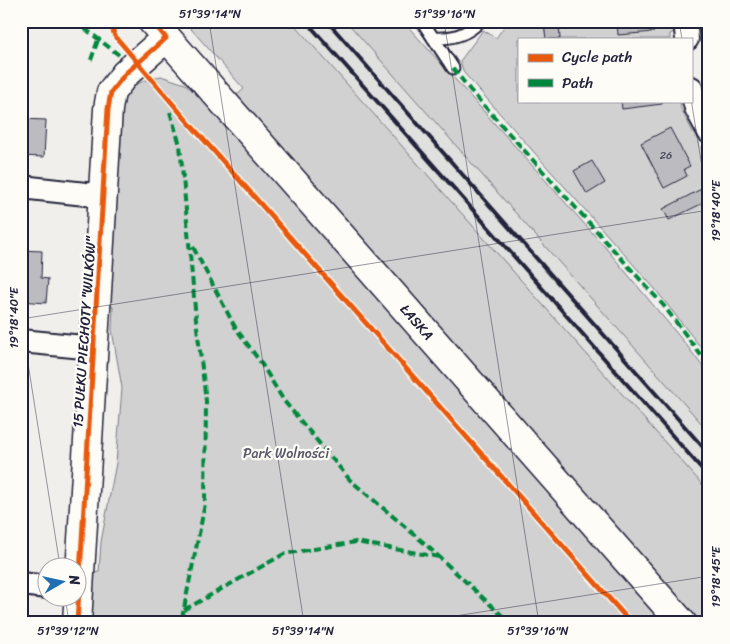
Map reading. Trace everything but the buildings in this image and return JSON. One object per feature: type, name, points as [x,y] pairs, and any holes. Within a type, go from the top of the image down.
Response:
[{"type":"main road","name":"15 PUŁKU PIECHOTY \"WILKÓW\"","points":[[80,556],[111,92],[159,29]]},
{"type":"main road","name":"ŁASKA","points":[[159,29],[682,623]]},
{"type":"main road","name":"15 PUŁKU PIECHOTY \"WILKÓW\"","points":[[77,623],[78,606]]},
{"type":"street","points":[[685,21],[687,38]]},
{"type":"street","points":[[692,92],[696,108],[709,132]]},
{"type":"street","points":[[21,188],[104,196]]},
{"type":"street","points":[[21,341],[94,348]]},
{"type":"street","points":[[21,584],[38,586]]},
{"type":"lane","points":[[422,21],[453,68]]},
{"type":"lane","points":[[433,38],[446,39],[463,35],[480,21]]},
{"type":"shaded area","points":[[250,21],[370,21],[709,404],[709,545]]},
{"type":"green space","points":[[184,21],[291,21],[709,492],[709,623],[702,623],[237,95],[244,89]]},
{"type":"green space","points":[[346,21],[403,21],[605,247],[709,375],[709,432]]},
{"type":"green space","points":[[508,21],[673,21],[674,32],[670,34],[670,38],[518,38],[518,102],[680,102],[681,109],[709,163],[709,358],[655,289],[464,73],[460,61],[483,30],[496,38]]},
{"type":"green space","points":[[696,21],[709,21],[709,98],[701,32]]},
{"type":"green space","name":"Park Wolności","points":[[161,76],[185,84],[202,99],[662,623],[89,623],[92,573],[99,572],[101,542],[116,463],[122,388],[112,330],[113,307],[107,306],[120,104],[127,93],[136,85]]},
{"type":"railway","points":[[306,21],[709,477]]},
{"type":"railway","points":[[327,21],[709,454]]},
{"type":"marked path","points":[[75,21],[119,55]]},
{"type":"marked path","points":[[91,60],[99,37]]},
{"type":"marked path","points":[[453,68],[470,90],[664,306],[709,366]]},
{"type":"marked path","points":[[170,112],[180,145],[196,319],[206,401],[205,504],[181,623]]},
{"type":"marked path","points":[[193,247],[235,327],[261,363],[284,401],[350,480],[423,542],[510,623]]},
{"type":"marked path","points":[[184,610],[284,554],[356,542],[439,557]]},
{"type":"cycle path","points":[[109,21],[115,36],[189,123],[631,623]]},
{"type":"cycle path","points":[[77,623],[108,109],[111,92],[125,74],[166,38],[152,21]]}]
